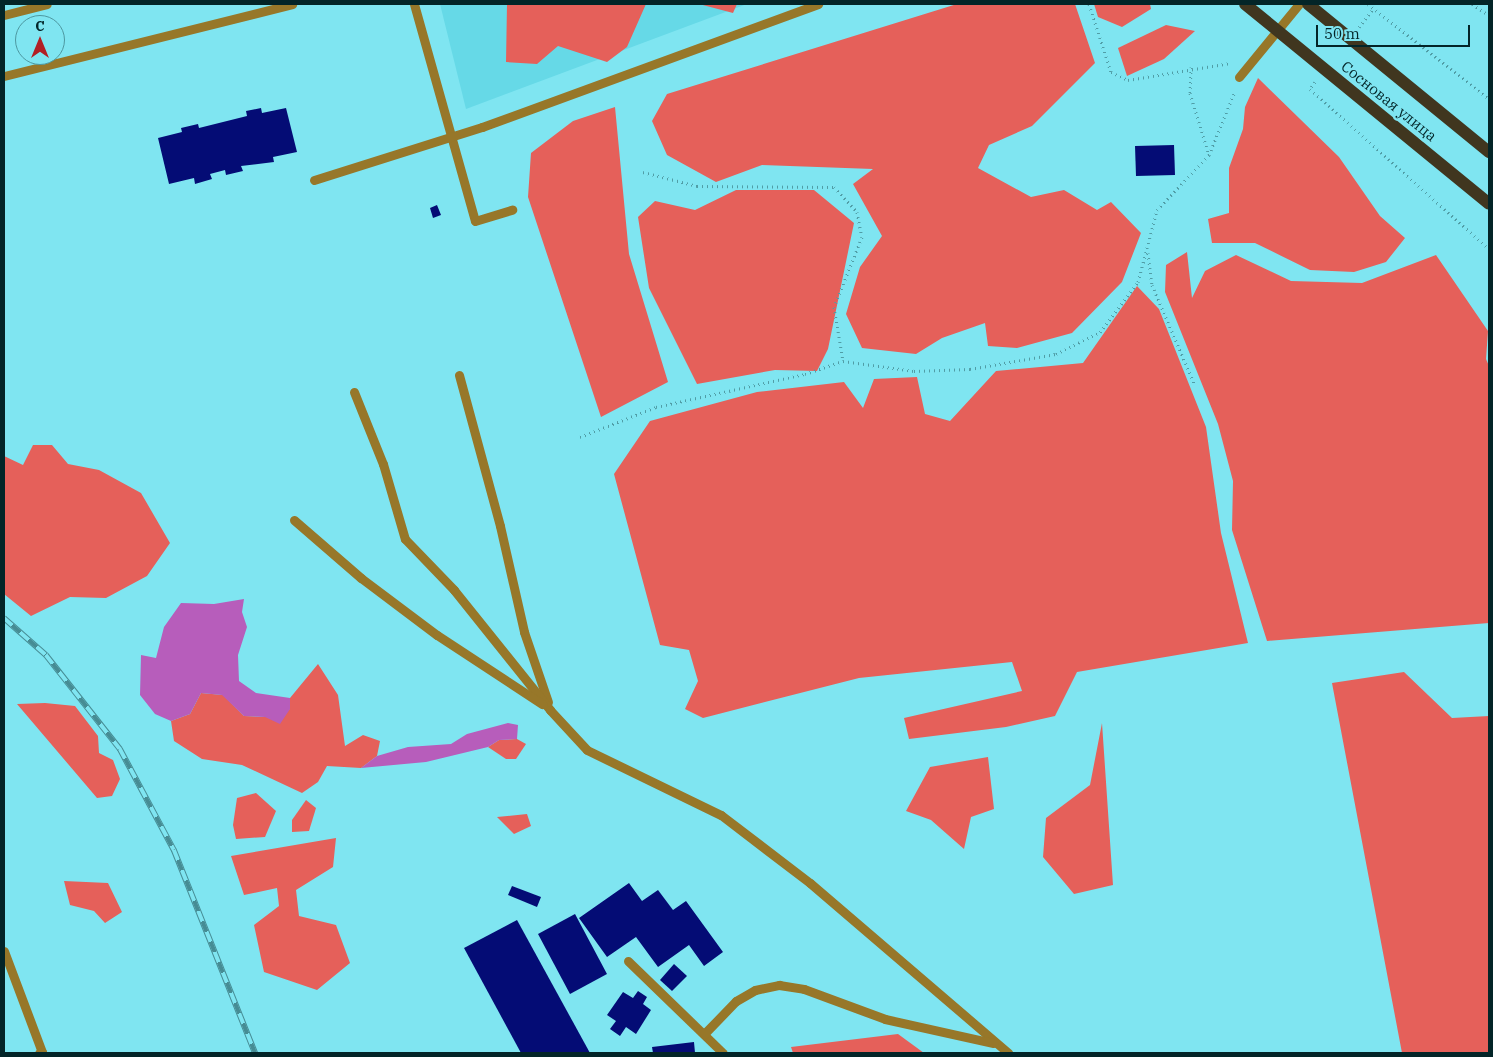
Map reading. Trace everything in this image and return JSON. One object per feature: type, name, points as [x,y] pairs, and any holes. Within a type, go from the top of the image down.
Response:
[{"type":"main road","name":"Сосновая улица","points":[[1245,4],[1489,204]]},
{"type":"main road","name":"Сосновая улица","points":[[1308,4],[1489,152]]},
{"type":"lane","points":[[4,15],[47,4]]},
{"type":"lane","points":[[4,76],[292,4]]},
{"type":"lane","points":[[414,4],[475,221],[512,210]]},
{"type":"lane","points":[[314,180],[452,136],[818,4]]},
{"type":"lane","points":[[1239,77],[1299,4]]},
{"type":"lane","points":[[459,375],[500,526],[524,632],[550,710]]},
{"type":"lane","points":[[354,392],[383,464],[405,539],[454,590],[550,710],[587,750],[721,815],[810,884],[1008,1053]]},
{"type":"lane","points":[[294,520],[361,578],[437,635],[550,710]]},
{"type":"lane","points":[[4,951],[42,1052],[39,1053]]},
{"type":"lane","points":[[628,961],[723,1053]]},
{"type":"lane","points":[[704,1034],[736,1000],[756,990],[779,985],[804,989],[885,1019],[994,1043]]},
{"type":"path","points":[[1089,4],[1112,72],[1128,80],[1228,63],[1249,65]]},
{"type":"path","points":[[1368,4],[1489,98]]},
{"type":"path","points":[[1472,4],[1489,15]]},
{"type":"path","points":[[1191,68],[1190,92],[1209,155]]},
{"type":"path","points":[[580,437],[656,407],[805,374],[843,361],[914,371],[970,369],[1056,354],[1100,332],[1138,282],[1148,253],[1157,210],[1209,155],[1230,109],[1239,77]]},
{"type":"path","points":[[643,172],[697,186],[834,187],[857,212],[862,237],[834,308],[843,361]]},
{"type":"path","points":[[1148,253],[1152,285],[1194,383]]},
{"type":"shaded area","points":[[440,4],[747,4],[466,109]]},
{"type":"shaded area","points":[[507,4],[646,4],[627,47],[607,62],[558,46],[537,64],[506,62]]},
{"type":"shaded area","points":[[699,4],[737,4],[733,13]]},
{"type":"shaded area","points":[[957,4],[1075,4],[1095,63],[1032,126],[989,145],[978,168],[1031,197],[1064,190],[1097,210],[1111,202],[1141,233],[1122,282],[1072,333],[1017,348],[988,346],[985,323],[942,338],[916,354],[862,348],[846,314],[860,267],[882,236],[853,184],[873,169],[762,165],[716,182],[667,155],[652,121],[667,94]]},
{"type":"shaded area","points":[[1094,4],[1150,4],[1151,9],[1122,27],[1098,17]]},
{"type":"shaded area","points":[[1166,25],[1195,31],[1164,59],[1127,76],[1118,48]]},
{"type":"shaded area","points":[[1258,78],[1339,157],[1380,216],[1405,238],[1386,262],[1354,272],[1310,270],[1255,243],[1212,243],[1208,219],[1229,213],[1229,168],[1243,129],[1245,107]]},
{"type":"shaded area","points":[[615,107],[629,254],[668,382],[601,417],[528,197],[531,153],[573,121]]},
{"type":"shaded area","points":[[736,190],[814,190],[854,223],[828,349],[817,371],[775,370],[697,384],[649,288],[638,217],[655,201],[695,210]]},
{"type":"shaded area","points":[[1187,252],[1192,298],[1205,271],[1236,255],[1291,281],[1362,283],[1436,255],[1488,331],[1486,359],[1489,366],[1489,623],[1267,641],[1232,530],[1233,481],[1218,424],[1165,292],[1166,265]]},
{"type":"shaded area","points":[[1137,286],[1159,309],[1206,427],[1221,533],[1248,643],[1077,672],[1055,716],[1006,727],[909,739],[904,718],[1022,691],[1012,662],[859,678],[703,718],[685,709],[698,681],[689,650],[660,645],[614,474],[650,421],[757,392],[844,382],[863,408],[874,379],[917,377],[925,414],[950,421],[996,371],[1083,363]]},
{"type":"shaded area","points":[[33,445],[52,445],[68,464],[99,470],[141,493],[170,543],[147,576],[106,598],[70,597],[31,616],[4,594],[4,456],[23,465]]},
{"type":"shaded area","points":[[244,599],[242,612],[247,627],[238,655],[239,681],[256,693],[290,698],[290,709],[280,724],[265,717],[244,716],[222,695],[201,693],[190,714],[171,721],[155,714],[140,695],[141,655],[156,658],[164,627],[181,603],[214,604]]},
{"type":"shaded area","points":[[318,664],[338,695],[345,746],[363,735],[380,741],[377,756],[361,768],[327,766],[318,782],[302,793],[242,765],[202,759],[174,741],[171,721],[190,714],[201,693],[223,695],[244,716],[265,717],[290,709],[290,698]]},
{"type":"shaded area","points":[[1404,672],[1452,718],[1489,716],[1489,1053],[1402,1053],[1332,683]]},
{"type":"shaded area","points":[[45,703],[75,706],[98,736],[99,753],[113,760],[120,779],[112,796],[97,798],[17,704]]},
{"type":"shaded area","points":[[508,723],[518,725],[517,739],[499,740],[488,747],[426,762],[361,768],[377,756],[408,747],[451,744],[467,734]]},
{"type":"shaded area","points":[[1102,723],[1113,885],[1074,894],[1043,857],[1046,818],[1090,785]]},
{"type":"shaded area","points":[[517,739],[526,744],[516,759],[506,759],[488,747],[499,740]]},
{"type":"shaded area","points":[[988,757],[994,809],[971,817],[964,849],[931,820],[906,811],[930,767]]},
{"type":"shaded area","points":[[256,793],[276,811],[265,837],[236,839],[233,825],[237,798]]},
{"type":"shaded area","points":[[306,800],[316,808],[309,831],[292,832],[292,820]]},
{"type":"shaded area","points":[[527,814],[531,826],[514,834],[497,817]]},
{"type":"shaded area","points":[[336,838],[333,867],[296,890],[299,916],[336,925],[350,963],[317,990],[264,972],[254,925],[279,906],[277,888],[244,895],[231,856]]},
{"type":"shaded area","points":[[64,881],[108,883],[122,912],[105,923],[94,911],[70,905]]},
{"type":"shaded area","points":[[898,1034],[924,1053],[793,1053],[791,1047]]},
{"type":"building","points":[[261,108],[262,113],[286,108],[297,152],[273,157],[274,162],[241,166],[243,171],[226,175],[225,170],[210,174],[212,179],[195,184],[194,178],[169,184],[158,138],[182,132],[181,128],[198,124],[199,128],[247,116],[246,111]]},
{"type":"building","points":[[1174,145],[1175,175],[1136,176],[1135,146]]},
{"type":"building","points":[[437,205],[441,215],[433,218],[430,208]]},
{"type":"building","points":[[629,883],[642,901],[658,890],[673,910],[686,901],[723,952],[704,966],[689,945],[658,967],[636,937],[607,957],[579,918]]},
{"type":"building","points":[[512,886],[541,897],[537,907],[508,895]]},
{"type":"building","points":[[575,914],[607,974],[570,994],[538,934]]},
{"type":"building","points":[[517,920],[590,1053],[521,1053],[464,948]]},
{"type":"building","points":[[674,964],[687,976],[672,991],[660,980]]},
{"type":"building","points":[[638,991],[647,997],[643,1004],[651,1010],[636,1034],[626,1027],[620,1036],[610,1029],[616,1021],[607,1015],[623,992],[633,998]]},
{"type":"building","points":[[694,1042],[695,1053],[653,1053],[652,1047]]},
{"type":"railway","points":[[4,618],[46,655],[120,749],[174,850],[255,1053]]}]
